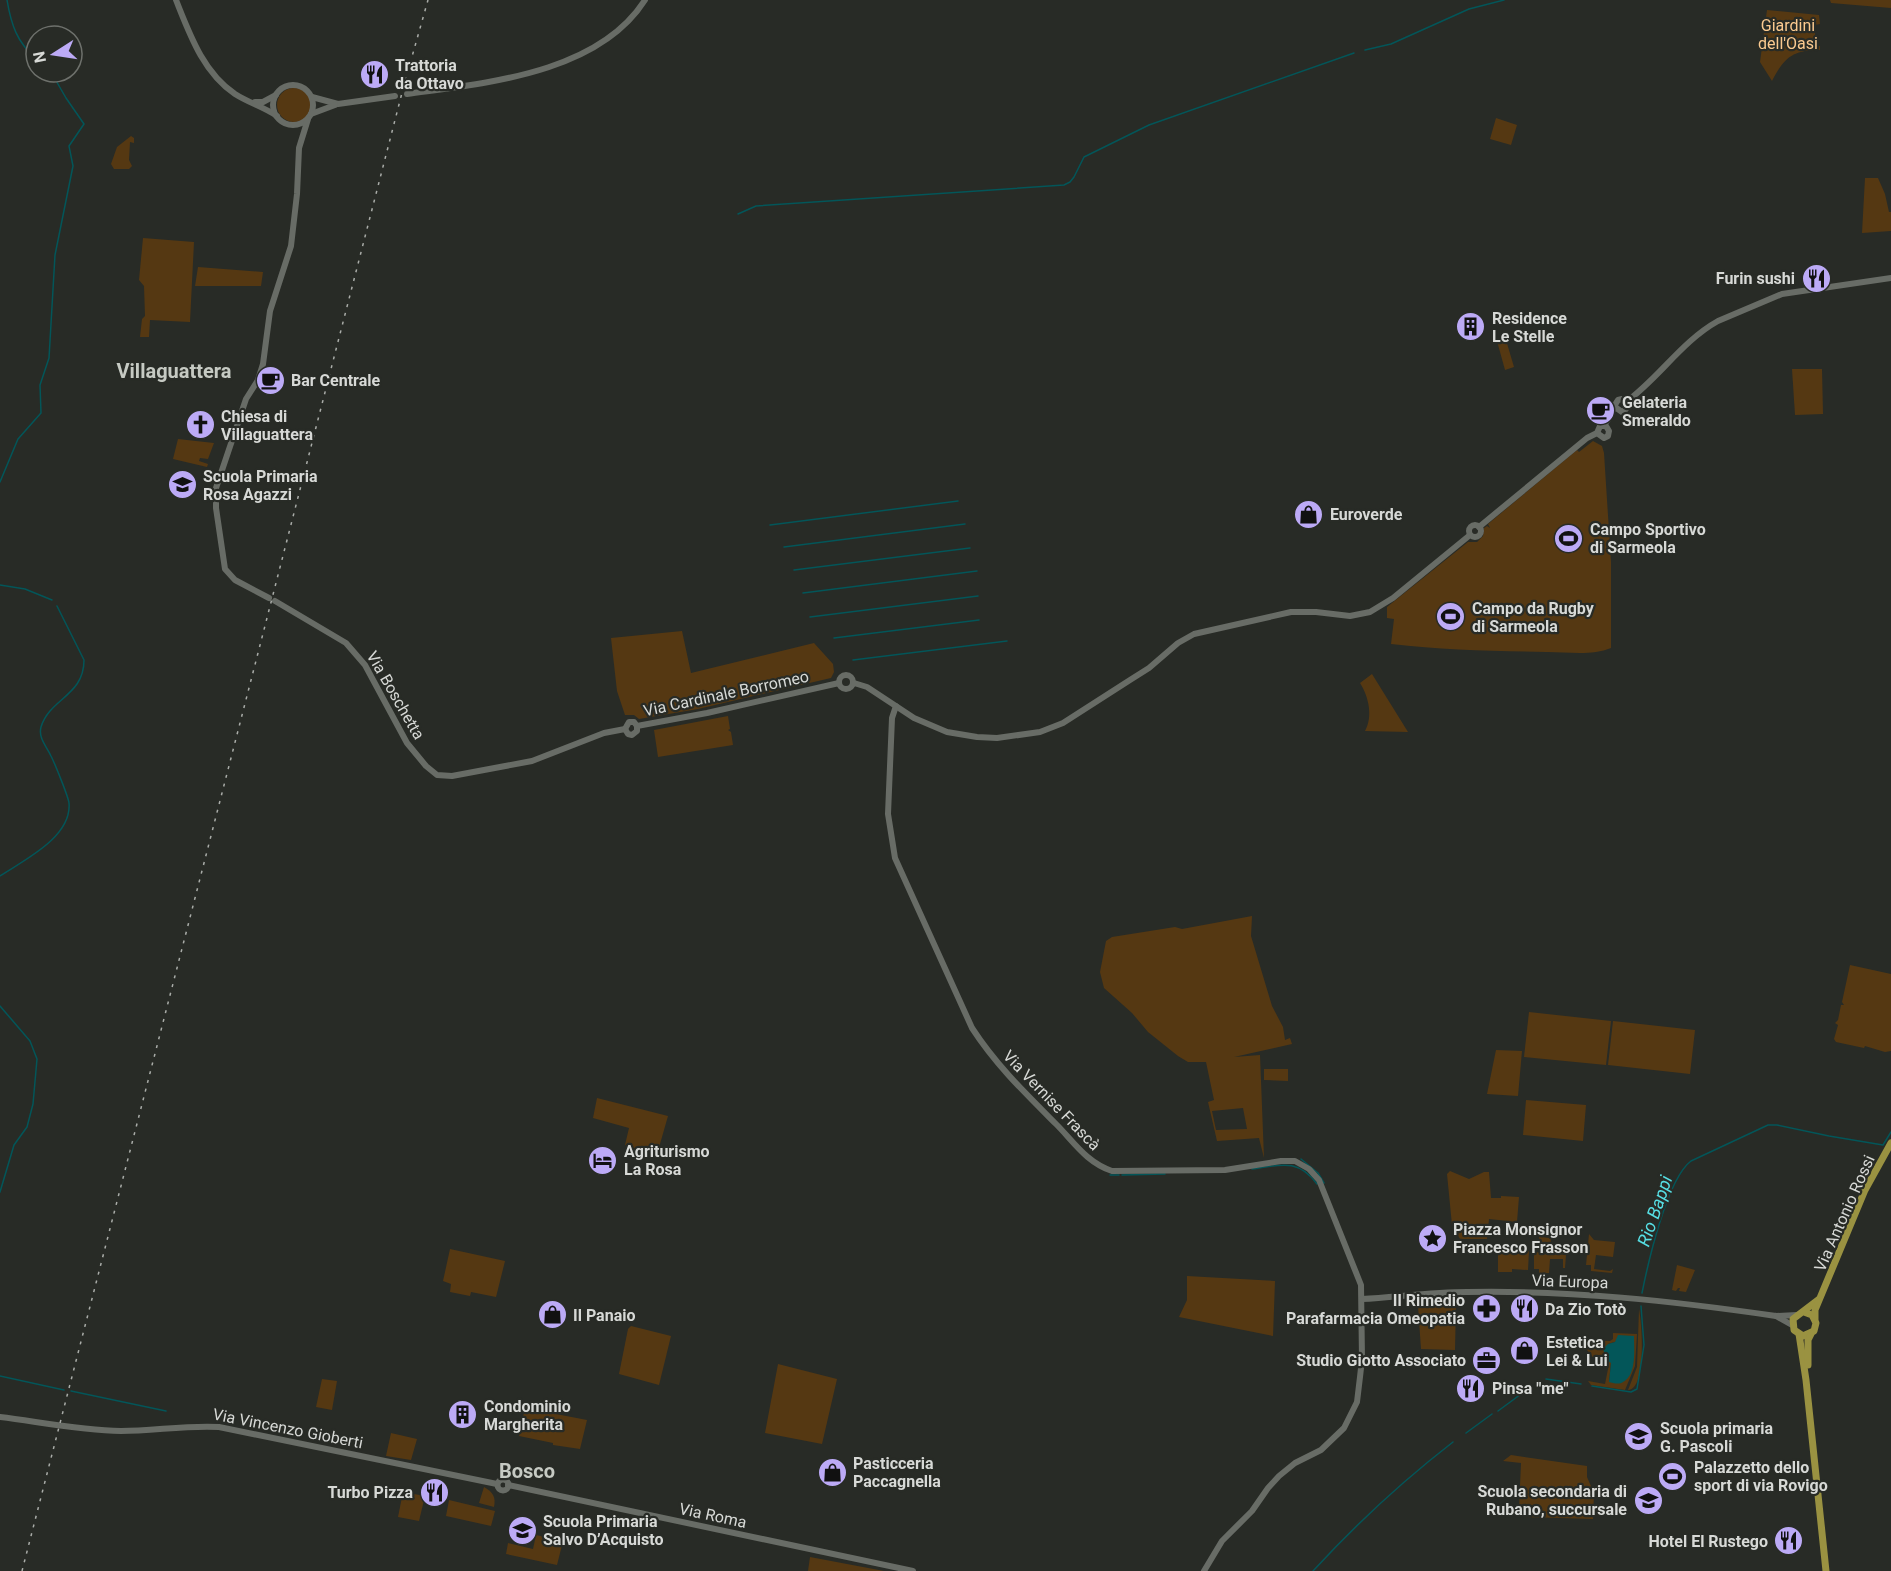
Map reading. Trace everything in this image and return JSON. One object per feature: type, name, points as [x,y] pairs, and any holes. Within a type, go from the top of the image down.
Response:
[{"type":"main road","name":"Via Antonio Rossi","points":[[1806,1380],[1808,1340],[1816,1327],[1815,1310],[1865,1190],[1891,1143]]},
{"type":"main road","name":"Via Antonio Rossi","points":[[1821,1295],[1801,1313],[1792,1325],[1799,1334],[1806,1380],[1826,1571]]},
{"type":"main road","points":[[1801,1313],[1812,1315],[1815,1319]]},
{"type":"main road","points":[[1799,1334],[1810,1334]]},
{"type":"street","points":[[176,0],[204,63],[226,88],[268,110],[285,123],[297,125],[338,104],[395,96]]},
{"type":"street","points":[[407,94],[503,79],[570,58],[594,48],[614,35],[633,17],[645,0]]},
{"type":"street","points":[[249,101],[263,102],[284,88],[295,86],[305,89],[312,97],[338,104]]},
{"type":"street","points":[[276,95],[274,106],[277,116]]},
{"type":"street","points":[[300,148],[313,108],[312,97]]},
{"type":"street","points":[[291,125],[298,135],[300,148]]},
{"type":"street","name":"Via Boschetta","points":[[300,148],[291,246],[270,311],[263,364],[258,380],[246,399],[216,488],[216,508],[225,569],[235,580],[346,643],[356,652],[365,664],[407,742],[426,766],[437,775],[452,776],[532,761],[604,732],[625,729]]},
{"type":"street","points":[[1626,402],[1692,341],[1718,321],[1782,294],[1891,278]]},
{"type":"street","points":[[1622,412],[1615,407],[1618,400],[1622,399],[1626,402]]},
{"type":"street","points":[[1603,425],[1609,431],[1613,418],[1627,407],[1626,402]]},
{"type":"street","name":"Via Cardinale Borromeo","points":[[854,683],[867,687],[925,723],[961,735],[1001,738],[1040,732],[1063,723],[1130,681],[1178,643],[1194,634],[1291,612],[1350,616],[1370,612],[1393,598],[1470,535],[1474,537],[1480,535],[1479,527],[1587,438],[1597,433],[1598,428],[1611,417],[1615,407]]},
{"type":"street","name":"Via Cardinale Borromeo","points":[[1597,433],[1604,438],[1608,436],[1609,431]]},
{"type":"street","name":"Via Cardinale Borromeo","points":[[846,674],[852,677],[854,683],[846,690],[839,683],[840,677],[846,674]]},
{"type":"street","name":"Via Cardinale Borromeo","points":[[625,729],[631,722],[637,726],[839,683]]},
{"type":"street","name":"Via Vernise Frascà","points":[[896,706],[892,718],[888,814],[895,858],[972,1028],[987,1052],[1081,1153],[1101,1167],[1112,1171],[1225,1170],[1281,1161],[1295,1161],[1309,1169],[1319,1180],[1328,1198],[1361,1285],[1362,1359],[1357,1401],[1344,1428],[1332,1442],[1295,1463],[1279,1476],[1252,1511],[1222,1541],[1204,1571]]},
{"type":"street","points":[[625,729],[626,733],[632,735],[637,731],[637,726]]},
{"type":"street","name":"Via Europa","points":[[1362,1299],[1464,1292],[1567,1293],[1641,1299],[1776,1316],[1801,1313]]},
{"type":"street","name":"Via Europa","points":[[1776,1316],[1792,1325]]},
{"type":"street","name":"Via Vincenzo Gioberti","points":[[0,1417],[75,1428],[122,1431],[194,1425],[219,1427],[497,1484]]},
{"type":"street","name":"Via Roma","points":[[497,1484],[502,1490],[508,1485],[913,1571]]},
{"type":"green space","points":[[1830,0],[1891,0],[1891,8],[1831,3]]},
{"type":"green space","name":"Giardini dell'Oasi","points":[[1767,10],[1819,15],[1820,24],[1815,25],[1815,46],[1820,46],[1820,50],[1810,50],[1790,57],[1772,81],[1760,62]]},
{"type":"green space","points":[[294,88],[306,93],[311,105],[306,117],[294,122],[282,117],[277,105],[282,93]]},
{"type":"green space","points":[[1496,118],[1517,125],[1511,145],[1490,139]]},
{"type":"green space","points":[[131,136],[134,138],[134,143],[130,142],[129,160],[132,166],[129,169],[114,169],[111,164],[117,147]]},
{"type":"green space","points":[[1865,178],[1878,178],[1889,212],[1891,212],[1891,231],[1862,233]]},
{"type":"green space","points":[[143,238],[194,242],[190,322],[150,320],[149,337],[140,337],[142,319],[145,316],[144,286],[139,280]]},
{"type":"green space","points":[[198,267],[263,272],[261,286],[195,286]]},
{"type":"green space","points":[[1506,340],[1514,367],[1505,370],[1497,341]]},
{"type":"green space","points":[[1792,369],[1822,369],[1823,414],[1795,415]]},
{"type":"green space","points":[[178,439],[214,443],[208,459],[200,458],[199,461],[208,464],[207,467],[173,459]]},
{"type":"green space","points":[[1593,441],[1602,446],[1604,453],[1611,562],[1611,648],[1580,653],[1469,650],[1391,644],[1394,619],[1387,618],[1387,607],[1468,542],[1477,542],[1483,536],[1484,528],[1487,526],[1490,528],[1488,524],[1577,450],[1579,452]]},
{"type":"green space","points":[[682,631],[691,673],[814,643],[833,664],[834,672],[831,678],[698,709],[639,719],[634,715],[625,715],[617,691],[611,638]]},
{"type":"green space","points":[[1372,674],[1408,732],[1365,731],[1369,720],[1369,707],[1360,683]]},
{"type":"green space","points":[[728,716],[730,729],[728,730],[731,732],[733,745],[658,757],[654,730]]},
{"type":"green space","points":[[1252,916],[1251,936],[1272,1006],[1283,1027],[1285,1040],[1290,1038],[1292,1044],[1234,1057],[1260,1055],[1264,1158],[1259,1138],[1217,1141],[1208,1102],[1214,1100],[1206,1062],[1188,1062],[1178,1056],[1148,1032],[1132,1013],[1104,988],[1100,972],[1106,941],[1112,937],[1175,927],[1182,929]],"holes":[[[1243,1108],[1247,1129],[1216,1130],[1212,1111]]]},
{"type":"green space","points":[[1850,965],[1891,974],[1891,1051],[1885,1052],[1865,1046],[1864,1048],[1836,1042],[1834,1039],[1838,1025],[1835,1023],[1838,1020],[1841,1005],[1844,1005],[1842,1002]]},
{"type":"green space","points":[[1529,1012],[1611,1021],[1606,1065],[1524,1057]]},
{"type":"green space","points":[[1613,1021],[1695,1030],[1690,1074],[1608,1065]]},
{"type":"green space","points":[[1496,1050],[1522,1051],[1518,1096],[1487,1094]]},
{"type":"green space","points":[[1264,1069],[1288,1069],[1288,1081],[1264,1080]]},
{"type":"green space","points":[[597,1098],[668,1116],[656,1158],[629,1151],[630,1146],[625,1145],[629,1128],[593,1118]]},
{"type":"green space","points":[[1526,1100],[1586,1105],[1583,1141],[1523,1135]]},
{"type":"green space","points":[[1450,1171],[1469,1179],[1489,1172],[1491,1198],[1519,1197],[1517,1222],[1489,1219],[1487,1239],[1460,1239],[1452,1225],[1447,1174]]},
{"type":"green space","points":[[1589,1234],[1594,1240],[1615,1242],[1613,1257],[1596,1255],[1594,1269],[1610,1271],[1613,1269],[1612,1273],[1591,1271],[1591,1265],[1586,1265]]},
{"type":"green space","points":[[1539,1237],[1551,1238],[1550,1250],[1538,1249]]},
{"type":"green space","points":[[450,1249],[505,1261],[496,1297],[471,1292],[470,1296],[450,1292],[451,1284],[443,1281]]},
{"type":"green space","points":[[1498,1249],[1529,1251],[1528,1270],[1512,1269],[1512,1272],[1498,1272]]},
{"type":"green space","points":[[1534,1252],[1566,1255],[1565,1268],[1563,1268],[1563,1259],[1550,1259],[1549,1273],[1539,1273],[1539,1269],[1534,1269]]},
{"type":"green space","points":[[1677,1265],[1695,1270],[1686,1292],[1679,1291],[1680,1288],[1676,1291],[1672,1290]]},
{"type":"green space","points":[[1187,1276],[1275,1281],[1273,1336],[1179,1317],[1187,1300]]},
{"type":"green space","points":[[1456,1304],[1455,1350],[1421,1349],[1418,1306]]},
{"type":"green space","points":[[1639,1309],[1642,1341],[1641,1368],[1634,1387],[1628,1390],[1637,1367]]},
{"type":"green space","points":[[631,1326],[671,1336],[659,1385],[619,1374],[628,1329]]},
{"type":"green space","points":[[1613,1333],[1637,1334],[1635,1366],[1625,1390],[1591,1385],[1588,1381],[1605,1384],[1609,1364],[1597,1362],[1587,1350],[1588,1340],[1610,1341],[1613,1339]],"holes":[[[1634,1336],[1633,1364],[1609,1382],[1611,1363],[1608,1344]]]},
{"type":"green space","points":[[778,1364],[837,1379],[822,1444],[765,1433]]},
{"type":"green space","points":[[322,1379],[337,1381],[332,1410],[316,1407]]},
{"type":"green space","points":[[525,1408],[587,1420],[580,1449],[519,1436]]},
{"type":"green space","points":[[391,1433],[417,1439],[411,1460],[386,1456]]},
{"type":"green space","points":[[1511,1455],[1587,1466],[1587,1477],[1594,1493],[1593,1519],[1524,1517],[1523,1511],[1519,1509],[1521,1463],[1503,1461]]},
{"type":"green space","points":[[484,1487],[493,1495],[494,1507],[479,1503]]},
{"type":"green space","points":[[403,1492],[425,1496],[419,1521],[398,1517]]},
{"type":"green space","points":[[449,1500],[495,1511],[491,1526],[446,1516]]},
{"type":"green space","points":[[536,1535],[563,1541],[557,1565],[506,1554],[508,1543],[533,1549]]},
{"type":"green space","points":[[810,1557],[884,1571],[808,1571]]},
{"type":"water","points":[[1618,1335],[1634,1336],[1634,1361],[1631,1374],[1618,1384],[1609,1382],[1611,1363],[1607,1360],[1603,1349],[1615,1342]]},
{"type":"waterway","points":[[7,0],[16,32],[24,46]]},
{"type":"waterway","points":[[1365,50],[1391,44],[1469,9],[1504,0]]},
{"type":"waterway","points":[[738,214],[756,206],[1064,185],[1074,177],[1084,157],[1149,125],[1354,53]]},
{"type":"waterway","points":[[0,482],[18,439],[41,413],[40,385],[49,358],[55,255],[73,166],[69,146],[84,124],[58,84]]},
{"type":"waterway","points":[[770,525],[958,501]]},
{"type":"waterway","points":[[784,547],[965,524]]},
{"type":"waterway","points":[[794,570],[970,548]]},
{"type":"waterway","points":[[803,593],[977,571]]},
{"type":"waterway","points":[[0,585],[25,589],[52,600]]},
{"type":"waterway","points":[[810,617],[978,596]]},
{"type":"waterway","points":[[0,876],[45,846],[55,837],[68,815],[69,803],[40,731],[45,717],[79,682],[84,660],[57,606]]},
{"type":"waterway","points":[[834,638],[979,620]]},
{"type":"waterway","points":[[853,660],[1007,641]]},
{"type":"waterway","points":[[0,1006],[30,1041],[37,1059],[33,1104],[27,1127],[14,1145],[0,1192]]},
{"type":"waterway","name":"Rio Bappi","points":[[1642,1293],[1654,1243],[1667,1203],[1674,1185],[1691,1161],[1768,1125],[1883,1145],[1891,1132]]},
{"type":"waterway","points":[[1301,1159],[1318,1173],[1324,1183]]},
{"type":"waterway","points":[[1252,1169],[1288,1165],[1303,1170],[1317,1184]]},
{"type":"waterway","points":[[1122,1175],[1165,1174]]},
{"type":"waterway","points":[[1110,1175],[1119,1175]]},
{"type":"waterway","name":"Rio Bappi","points":[[1592,1386],[1631,1392],[1637,1389],[1644,1345],[1641,1306]]},
{"type":"waterway","points":[[0,1376],[64,1390]]},
{"type":"waterway","name":"Rio Bappi","points":[[1546,1379],[1581,1384]]},
{"type":"waterway","name":"Rio Bappi","points":[[1498,1411],[1532,1386]]},
{"type":"waterway","points":[[71,1391],[166,1411]]},
{"type":"waterway","points":[[1466,1433],[1492,1414]]},
{"type":"waterway","name":"Rio Bappi","points":[[1313,1571],[1380,1504],[1453,1442]]},
{"type":"railway","points":[[22,1571],[404,85],[428,0]]},
{"type":"place","name":"Trattoria da Ottavo","points":[[374,74]]},
{"type":"place","name":"Furin sushi","points":[[1816,278]]},
{"type":"place","name":"Residence Le Stelle","points":[[1471,327]]},
{"type":"place","name":"Bar Centrale","points":[[270,380]]},
{"type":"place","name":"Gelateria Smeraldo","points":[[1601,411]]},
{"type":"place","name":"Chiesa di Villaguattera","points":[[200,425]]},
{"type":"place","name":"Scuola Primaria Rosa Agazzi","points":[[182,485]]},
{"type":"place","name":"Euroverde","points":[[1309,514]]},
{"type":"place","name":"Campo Sportivo di Sarmeola","points":[[1569,538]]},
{"type":"place","name":"Campo da Rugby di Sarmeola","points":[[1451,617]]},
{"type":"place","name":"Agriturismo La Rosa","points":[[603,1160]]},
{"type":"place","name":"Piazza Monsignor Francesco Frasson","points":[[1432,1238]]},
{"type":"place","name":"Il Rimedio Parafarmacia Omeopatia","points":[[1486,1309]]},
{"type":"place","name":"Da Zio Totò","points":[[1524,1309]]},
{"type":"place","name":"Il Panaio","points":[[552,1315]]},
{"type":"place","name":"Estetica Lei & Lui","points":[[1525,1351]]},
{"type":"place","name":"Studio Giotto Associato","points":[[1487,1360]]},
{"type":"place","name":"Pinsa \"me\"","points":[[1471,1388]]},
{"type":"place","name":"Condominio Margherita","points":[[463,1415]]},
{"type":"place","name":"Scuola primaria G. Pascoli","points":[[1639,1437]]},
{"type":"place","name":"Pasticceria Paccagnella","points":[[832,1472]]},
{"type":"place","name":"Palazzetto dello sport di via Rovigo","points":[[1673,1476]]},
{"type":"place","name":"Turbo Pizza","points":[[434,1492]]},
{"type":"place","name":"Scuola secondaria di Rubano, succursale","points":[[1648,1500]]},
{"type":"place","name":"Scuola Primaria Salvo D’Acquisto","points":[[522,1530]]},
{"type":"place","name":"Hotel El Rustego","points":[[1789,1541]]},
{"type":"district","name":"Villaguattera","points":[[174,371]]},
{"type":"district","name":"Bosco","points":[[527,1471]]}]
